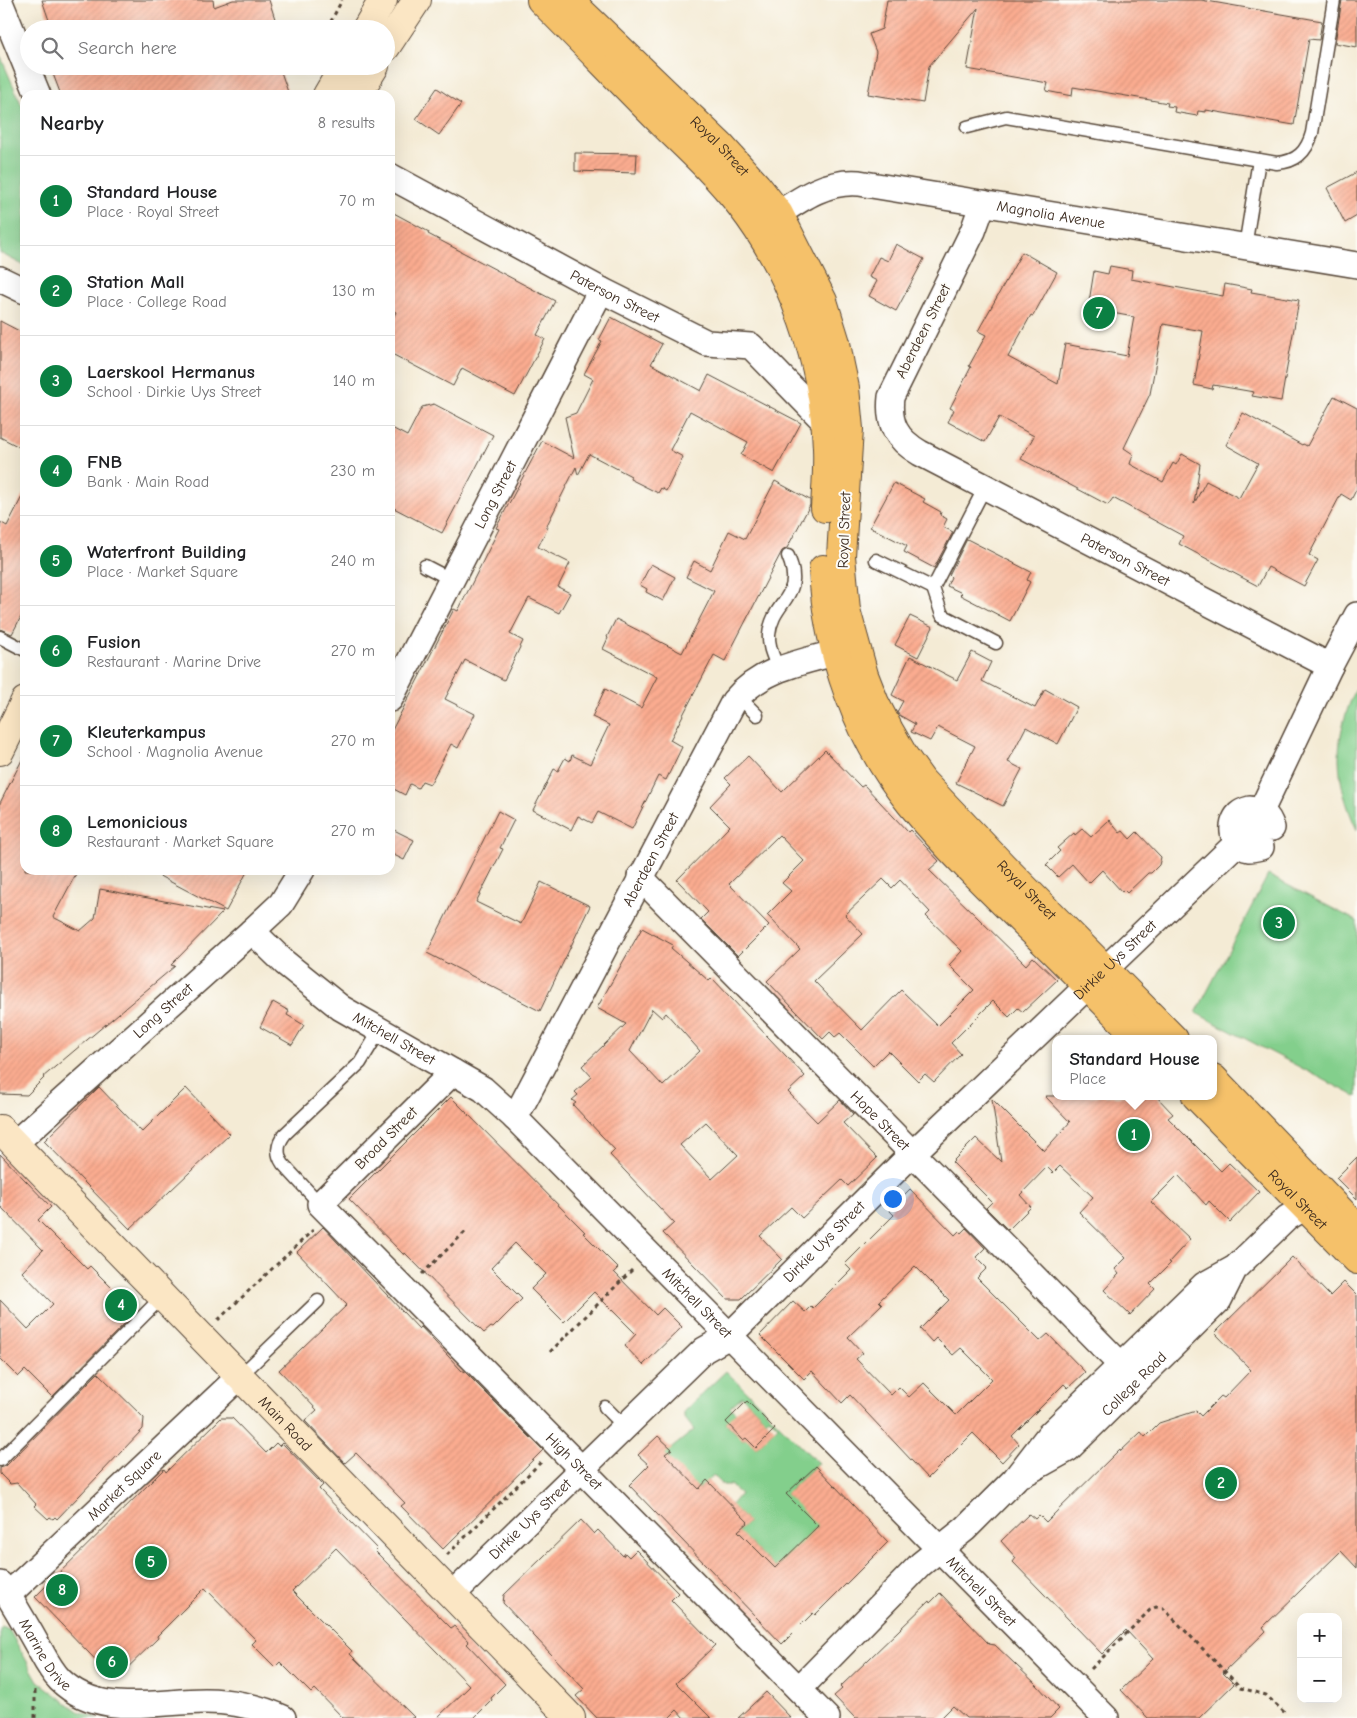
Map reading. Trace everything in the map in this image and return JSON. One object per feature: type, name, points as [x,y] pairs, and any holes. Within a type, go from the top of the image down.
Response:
[{"type":"main road","points":[[371,20],[383,0]]},
{"type":"main road","points":[[395,33],[417,0]]},
{"type":"main road","name":"Royal Street","points":[[541,0],[724,185],[768,221],[823,301],[834,336],[845,388],[849,429],[841,538],[844,592],[855,646],[875,703],[904,756],[922,781],[1003,866],[1098,978],[1137,1035]]},
{"type":"main road","name":"Royal Street","points":[[569,0],[721,146],[757,186],[768,221],[776,261],[802,322],[817,374],[826,423],[828,475],[823,526],[823,558],[828,625],[835,653],[850,694],[890,775],[910,803],[965,866],[1169,1035]]},
{"type":"main road","points":[[330,90],[339,75]]},
{"type":"main road","points":[[360,90],[369,75]]},
{"type":"main road","points":[[0,751],[20,711]]},
{"type":"main road","name":"Royal Street","points":[[1217,1083],[1312,1199],[1357,1260]]},
{"type":"main road","name":"Royal Street","points":[[1201,1100],[1312,1199],[1357,1228]]},
{"type":"main road","name":"Main Road","points":[[7,1137],[571,1718]]},
{"type":"street","points":[[0,2],[20,51]]},
{"type":"street","points":[[30,75],[36,90]]},
{"type":"street","name":"Paterson Street","points":[[395,179],[601,290],[707,343],[751,346],[826,423]]},
{"type":"street","name":"Magnolia Avenue","points":[[768,221],[807,194],[831,185],[849,182],[1357,265]]},
{"type":"street","name":"Aberdeen Street","points":[[920,453],[909,447],[894,428],[891,418],[892,397],[895,387],[973,231],[983,203]]},
{"type":"street","points":[[0,279],[20,289]]},
{"type":"street","name":"Long Street","points":[[395,689],[601,290]]},
{"type":"street","name":"Paterson Street","points":[[920,453],[1330,666]]},
{"type":"street","name":"Dirkie Uys Street","points":[[452,1595],[704,1350],[729,1336],[912,1154],[1237,843],[1232,833],[1233,822],[1240,813],[1250,808],[1261,810],[1330,666],[1357,615]]},
{"type":"street","name":"Aberdeen Street","points":[[515,1118],[725,716],[738,696],[760,678],[778,669],[835,653]]},
{"type":"street","name":"Long Street","points":[[7,1137],[252,931],[281,904],[299,875]]},
{"type":"street","name":"Hope Street","points":[[640,877],[1121,1365]]},
{"type":"street","name":"Mitchell Street","points":[[252,931],[285,963],[328,998],[356,1017],[482,1088],[515,1118],[1106,1718]]},
{"type":"street","name":"Broad Street","points":[[325,1209],[453,1072]]},
{"type":"street","name":"College Road","points":[[799,1689],[921,1564],[965,1529],[1015,1479],[1049,1435],[1204,1285],[1235,1268],[1287,1218],[1312,1199]]},
{"type":"street","name":"High Street","points":[[325,1209],[827,1718]]},
{"type":"street","name":"College Road","points":[[1015,1479],[1068,1449],[1219,1300],[1235,1268]]},
{"type":"street","name":"Market Square","points":[[4,1590],[240,1376]]},
{"type":"street","name":"Marine Drive","points":[[4,1590],[52,1671],[69,1689],[92,1702],[105,1706],[120,1707],[207,1701],[232,1703],[284,1718]]},
{"type":"lane","points":[[967,127],[1006,117],[1277,163],[1290,161],[1304,152],[1309,143],[1334,0]]},
{"type":"lane","points":[[1245,247],[1259,160]]},
{"type":"lane","points":[[933,588],[985,487]]},
{"type":"lane","points":[[778,669],[770,646],[769,635],[774,616],[792,589],[793,571],[788,556]]},
{"type":"lane","points":[[876,560],[933,588],[942,615],[996,643]]},
{"type":"lane","points":[[425,566],[452,580]]},
{"type":"lane","points":[[0,637],[20,647]]},
{"type":"lane","points":[[738,696],[757,715]]},
{"type":"lane","points":[[325,1209],[283,1164],[279,1158],[278,1145],[285,1134],[360,1063],[380,1030]]},
{"type":"lane","points":[[0,1460],[162,1297]]},
{"type":"lane","points":[[240,1376],[318,1301]]},
{"type":"lane","points":[[605,1407],[624,1426]]},
{"type":"lane","points":[[0,1440],[10,1450]]},
{"type":"path","points":[[332,20],[342,0]]},
{"type":"path","points":[[205,1341],[221,1326],[216,1321],[325,1209]]},
{"type":"path","points":[[406,1290],[466,1230]]},
{"type":"path","points":[[550,1352],[648,1254]]},
{"type":"path","points":[[430,1572],[558,1444]]},
{"type":"path","points":[[1096,1674],[1090,1668],[1150,1610],[1156,1607],[1163,1608],[1241,1688],[1266,1695],[1285,1713]]},
{"type":"green space","points":[[0,55],[20,101],[20,263],[0,253]]},
{"type":"green space","points":[[1357,687],[1357,830],[1344,794],[1339,759],[1343,723]]},
{"type":"green space","points":[[1268,875],[1357,921],[1357,1097],[1196,1013]]},
{"type":"green space","points":[[726,1371],[818,1463],[786,1494],[820,1523],[811,1532],[826,1547],[805,1568],[790,1553],[775,1568],[749,1542],[736,1533],[748,1522],[731,1505],[740,1494],[730,1485],[723,1485],[713,1475],[699,1489],[662,1456],[694,1430],[684,1417],[684,1411]],"holes":[[[742,1396],[765,1419],[743,1440],[726,1423],[736,1413],[730,1407]],[[769,1417],[778,1426],[756,1448],[747,1438]]]},
{"type":"green space","points":[[2,1627],[9,1630],[38,1681],[78,1711],[99,1718],[0,1718],[0,1629]]},
{"type":"building","points":[[42,0],[213,0],[214,7],[233,0],[269,0],[275,19],[272,20],[49,20]]},
{"type":"building","points":[[887,0],[1201,0],[1322,21],[1319,40],[1309,39],[1294,125],[1206,110],[1206,112],[1198,111],[1197,116],[1174,112],[1175,107],[1167,106],[1168,103],[1073,87],[1072,96],[1046,91],[1048,83],[967,69],[978,8],[929,66],[923,103],[868,94],[876,52],[869,34],[882,29]]},
{"type":"building","points":[[1342,0],[1357,0],[1357,47],[1335,43]]},
{"type":"building","points":[[53,75],[282,75],[287,90],[59,90]]},
{"type":"building","points":[[437,88],[461,104],[439,135],[416,119]]},
{"type":"building","points":[[575,153],[637,154],[636,173],[575,171]]},
{"type":"building","points":[[1357,172],[1357,216],[1345,223],[1327,188]]},
{"type":"building","points":[[395,214],[429,232],[428,234],[555,301],[537,335],[545,339],[515,396],[462,368],[453,386],[395,356]]},
{"type":"building","points":[[896,244],[924,259],[896,311],[869,296],[877,281],[869,277],[879,257],[888,261]]},
{"type":"building","points":[[1022,252],[1057,272],[1008,357],[1058,384],[1065,344],[1127,356],[1134,317],[1090,309],[1091,302],[1089,302],[1094,271],[1108,274],[1110,266],[1132,270],[1131,279],[1223,296],[1225,284],[1252,289],[1251,292],[1299,300],[1281,401],[1252,396],[1254,392],[1213,385],[1212,389],[1194,385],[1203,331],[1163,324],[1150,394],[1124,448],[1133,454],[1130,464],[1163,482],[1173,463],[1176,465],[1182,454],[1200,464],[1194,504],[1206,481],[1239,498],[1258,463],[1226,445],[1243,413],[1307,446],[1334,396],[1357,408],[1357,488],[1351,500],[1341,494],[1309,555],[1318,560],[1304,586],[1268,567],[1258,586],[1179,544],[1183,536],[1113,498],[1108,505],[1021,459],[1034,436],[999,417],[985,442],[948,422],[954,410],[950,408],[971,367],[969,366],[986,335],[978,331]]},
{"type":"building","points":[[611,317],[662,344],[651,364],[701,391],[709,375],[801,423],[774,473],[741,455],[748,442],[690,411],[670,450],[683,457],[666,491],[661,488],[658,493],[630,479],[631,476],[589,454],[578,475],[576,467],[538,547],[570,563],[558,587],[570,593],[559,613],[529,598],[510,634],[523,641],[504,680],[465,660],[445,699],[475,714],[458,748],[451,744],[430,784],[422,781],[418,788],[410,784],[405,795],[395,790],[395,724],[454,609],[458,611],[499,529],[496,528],[542,441],[574,458],[565,417],[576,413],[593,379],[584,374],[602,341],[599,340]]},
{"type":"building","points":[[0,321],[20,331],[20,447],[0,437]]},
{"type":"building","points":[[434,404],[493,435],[442,533],[395,509],[395,430],[407,436],[422,407]]},
{"type":"building","points":[[775,481],[810,500],[810,505],[787,548],[782,551],[725,661],[714,655],[670,740],[682,747],[666,780],[658,776],[632,829],[598,812],[592,823],[578,816],[571,830],[533,810],[554,769],[558,771],[565,758],[570,761],[572,755],[590,764],[609,725],[592,717],[605,689],[641,708],[657,677],[603,649],[616,619],[682,653],[714,591],[686,577],[694,561],[710,570],[729,531],[745,539]]},
{"type":"building","points":[[894,483],[925,499],[923,502],[941,512],[940,515],[947,519],[943,527],[953,532],[934,568],[904,552],[907,546],[870,527]]},
{"type":"building","points":[[20,501],[20,619],[12,634],[0,629],[0,522],[7,526]]},
{"type":"building","points":[[967,539],[1031,572],[1027,580],[1030,582],[1010,621],[960,595],[962,593],[947,586],[951,577],[949,575]]},
{"type":"building","points":[[651,564],[675,577],[663,601],[646,592],[647,589],[640,585]]},
{"type":"building","points":[[910,616],[933,627],[918,657],[895,645]]},
{"type":"building","points":[[972,652],[991,662],[982,681],[1035,708],[1045,689],[1077,707],[1058,744],[1026,727],[1008,762],[1022,769],[1003,806],[956,783],[975,746],[938,727],[930,741],[911,732],[915,724],[899,715],[897,712],[903,701],[892,695],[910,656],[957,680]]},
{"type":"building","points":[[825,750],[861,787],[864,785],[908,832],[910,830],[939,861],[929,870],[1026,965],[1033,957],[1057,980],[1023,1012],[1018,1008],[1009,1017],[993,1001],[951,1043],[961,1054],[934,1082],[925,1074],[918,1081],[888,1051],[873,1066],[840,1033],[835,1037],[830,1032],[823,1039],[767,981],[800,949],[767,915],[791,891],[782,883],[804,861],[779,835],[729,884],[769,925],[738,956],[701,919],[708,912],[677,880],[730,826],[710,806],[731,784],[725,778],[748,756],[782,792]],"holes":[[[883,879],[892,888],[900,880],[930,912],[926,916],[962,951],[949,965],[974,990],[938,1026],[901,990],[862,1030],[814,981],[863,934],[845,915]]]},
{"type":"building","points":[[20,764],[20,875],[75,875],[53,917],[80,931],[95,918],[100,889],[223,912],[171,965],[175,966],[43,1077],[27,1095],[0,1094],[0,803]]},
{"type":"building","points":[[498,811],[514,820],[500,848],[503,849],[476,902],[521,924],[541,882],[590,906],[540,1011],[427,953]]},
{"type":"building","points":[[1109,820],[1120,833],[1123,831],[1130,839],[1137,832],[1161,857],[1159,865],[1127,893],[1124,890],[1122,892],[1102,870],[1089,883],[1072,864],[1058,877],[1046,865],[1060,851],[1057,848],[1074,833],[1075,835],[1082,829],[1091,837]]},
{"type":"building","points":[[395,830],[414,840],[404,860],[395,856]]},
{"type":"building","points":[[158,875],[245,875],[226,911]]},
{"type":"building","points":[[642,928],[673,945],[671,948],[709,981],[712,978],[805,1076],[788,1092],[817,1122],[840,1100],[853,1114],[843,1123],[877,1158],[848,1186],[842,1180],[802,1218],[791,1207],[760,1236],[782,1259],[741,1299],[727,1299],[663,1233],[674,1223],[610,1155],[615,1150],[573,1105],[576,1103],[572,1100],[578,1095],[575,1092],[592,1077],[582,1066],[626,1024],[597,1008]],"holes":[[[652,1009],[662,1018],[666,1013],[700,1051],[663,1086],[630,1051]],[[706,1122],[738,1155],[712,1179],[680,1145]]]},
{"type":"building","points":[[273,1002],[289,1011],[287,1015],[304,1025],[292,1045],[260,1027]]},
{"type":"building","points":[[99,1087],[142,1132],[186,1088],[230,1134],[130,1229],[44,1141]]},
{"type":"building","points":[[1045,1096],[1052,1096],[1052,1100],[1160,1100],[1173,1114],[1168,1118],[1221,1171],[1229,1163],[1259,1192],[1230,1222],[1209,1201],[1206,1205],[1178,1175],[1151,1202],[1190,1239],[1169,1262],[1171,1263],[1150,1284],[1155,1289],[1130,1315],[1104,1290],[1119,1274],[1115,1269],[1126,1258],[1079,1212],[1093,1197],[1060,1166],[1053,1173],[1047,1167],[1020,1195],[1031,1207],[1008,1230],[986,1208],[992,1202],[952,1162],[976,1138],[1001,1162],[992,1099],[1044,1151],[1070,1122]]},
{"type":"building","points":[[451,1097],[585,1232],[583,1233],[618,1268],[614,1272],[656,1315],[663,1308],[682,1327],[643,1365],[625,1346],[636,1334],[594,1292],[564,1322],[531,1289],[546,1274],[515,1243],[491,1268],[522,1299],[493,1328],[491,1327],[484,1333],[349,1199]]},
{"type":"building","points":[[0,1154],[51,1207],[38,1220],[87,1269],[90,1266],[136,1312],[52,1397],[25,1370],[18,1377],[0,1359],[0,1300],[28,1329],[53,1304],[22,1272],[43,1250],[0,1206]]},
{"type":"building","points":[[1357,1157],[1357,1199],[1336,1178]]},
{"type":"building","points":[[910,1189],[955,1235],[959,1231],[961,1233],[966,1228],[985,1248],[976,1257],[987,1268],[977,1278],[1040,1341],[1048,1334],[1085,1372],[1068,1388],[1064,1384],[1012,1436],[1019,1444],[1002,1462],[973,1433],[928,1478],[850,1395],[842,1403],[812,1371],[804,1379],[760,1335],[793,1301],[805,1312],[811,1306],[813,1308],[851,1270],[845,1264],[894,1215],[889,1210]],"holes":[[[915,1266],[949,1300],[920,1329],[932,1342],[936,1338],[953,1355],[961,1348],[992,1379],[956,1415],[924,1383],[909,1397],[899,1387],[891,1395],[856,1359],[863,1353],[848,1337],[882,1304],[879,1301]]]},
{"type":"building","points":[[323,1227],[419,1329],[421,1327],[462,1371],[543,1450],[443,1549],[401,1506],[405,1503],[356,1453],[345,1463],[305,1421],[317,1410],[279,1370],[347,1305],[297,1252]]},
{"type":"building","points":[[1292,1257],[1330,1296],[1344,1282],[1357,1295],[1357,1568],[1341,1551],[1263,1627],[1266,1631],[1223,1673],[1234,1684],[1199,1718],[1148,1718],[1121,1690],[1153,1659],[1126,1630],[1102,1654],[1013,1562],[1016,1558],[1001,1541],[1029,1514],[1035,1519],[1039,1515],[1046,1522],[1120,1449],[1121,1451],[1141,1432],[1145,1437],[1159,1423],[1196,1411],[1201,1416],[1221,1396],[1224,1398],[1251,1370],[1215,1333]]},
{"type":"building","points":[[98,1373],[144,1418],[143,1429],[57,1519],[50,1517],[48,1519],[34,1506],[36,1504],[17,1483],[10,1484],[0,1474],[0,1468],[6,1466]]},
{"type":"building","points":[[747,1401],[775,1429],[756,1448],[746,1438],[743,1440],[726,1422]]},
{"type":"building","points":[[221,1418],[232,1418],[266,1453],[276,1443],[279,1446],[282,1443],[323,1485],[319,1489],[377,1549],[375,1551],[451,1628],[454,1626],[469,1642],[467,1644],[505,1684],[474,1718],[437,1718],[470,1686],[336,1548],[292,1591],[352,1651],[350,1654],[415,1718],[343,1718],[315,1689],[311,1693],[280,1662],[275,1667],[252,1644],[256,1640],[205,1588],[115,1680],[35,1597],[164,1469],[166,1472]]},
{"type":"building","points":[[658,1436],[672,1449],[665,1454],[699,1489],[707,1480],[748,1522],[738,1531],[775,1568],[818,1526],[786,1494],[816,1466],[888,1542],[815,1615],[813,1613],[782,1644],[629,1485],[649,1465],[638,1455]]},
{"type":"building","points":[[581,1520],[594,1534],[598,1530],[623,1556],[625,1553],[629,1557],[636,1550],[678,1593],[671,1600],[715,1645],[676,1683],[711,1718],[684,1718],[677,1710],[669,1718],[597,1718],[576,1696],[584,1689],[503,1603],[504,1595]]},
{"type":"building","points":[[940,1593],[989,1644],[995,1645],[1059,1709],[1050,1718],[966,1718],[953,1706],[941,1718],[855,1718],[834,1696],[842,1689],[840,1687],[929,1601],[930,1603]]},
{"type":"building","points":[[766,1692],[791,1718],[738,1718]]},
{"type":"place","name":"Kleuterkampus","points":[[1099,313]]},
{"type":"place","name":"Laerskool Hermanus","points":[[1279,923]]},
{"type":"place","name":"Standard House","points":[[1134,1135]]},
{"type":"place","name":"FNB","points":[[121,1305]]},
{"type":"place","name":"Station Mall","points":[[1221,1483]]},
{"type":"place","name":"Waterfront Building","points":[[151,1562]]},
{"type":"place","name":"Lemonicious","points":[[62,1590]]},
{"type":"place","name":"Fusion","points":[[112,1662]]}]
